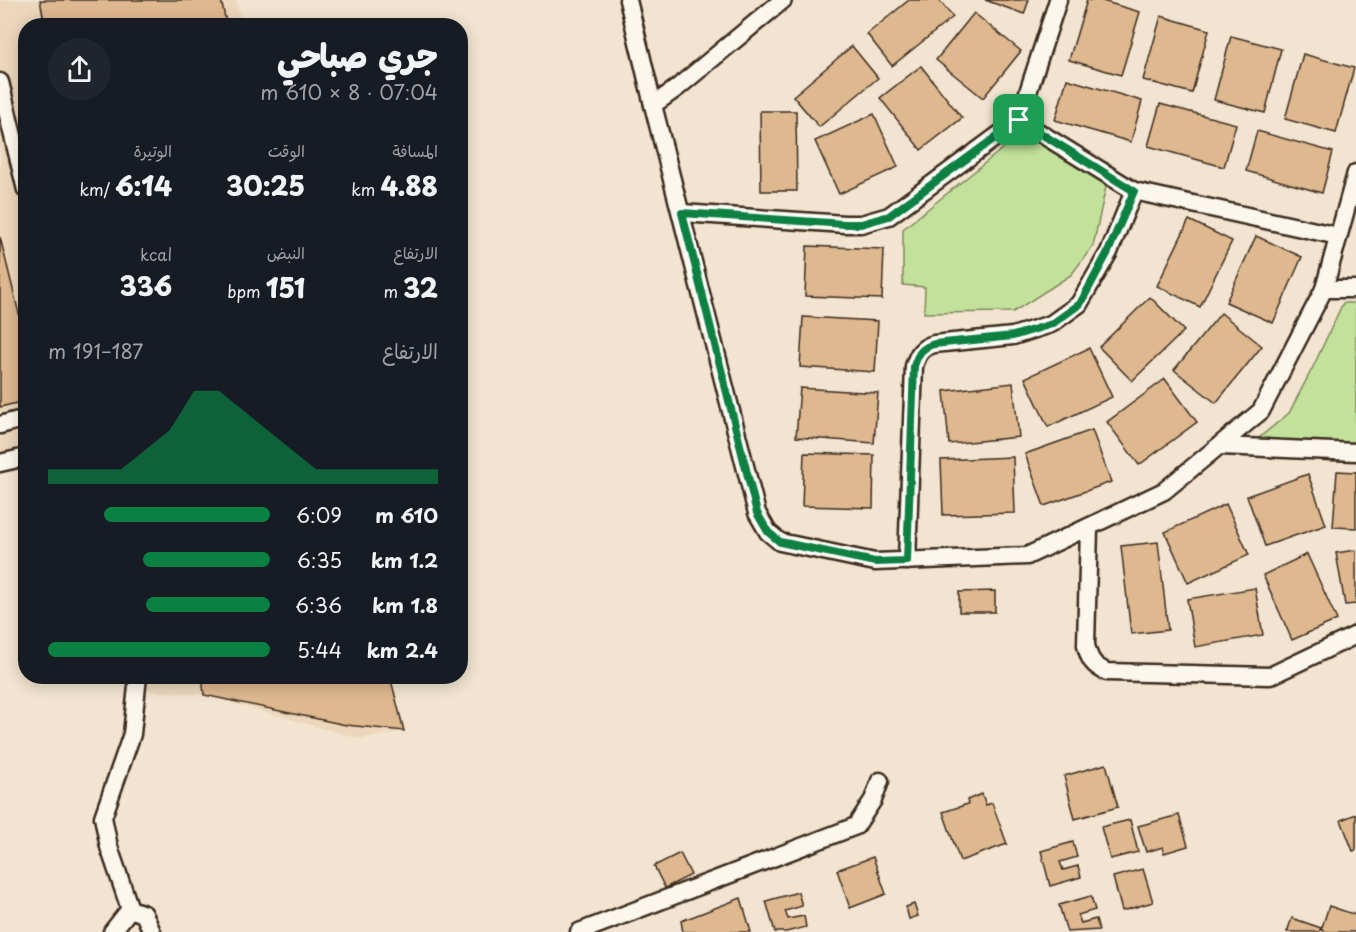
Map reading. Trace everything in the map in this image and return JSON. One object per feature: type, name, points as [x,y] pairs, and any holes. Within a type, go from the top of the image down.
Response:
[{"type":"street","points":[[628,0],[757,513],[768,532],[780,542],[804,548],[875,562],[1027,556],[1164,491],[1261,411],[1324,289],[1356,174]]},
{"type":"street","points":[[653,105],[677,88],[783,0]]},
{"type":"street","points":[[682,213],[845,224],[875,222],[889,216],[1019,120],[1058,0]]},
{"type":"street","points":[[0,82],[18,157]]},
{"type":"street","points":[[1019,120],[1134,191],[1338,236]]},
{"type":"street","points":[[907,561],[914,366],[918,353],[934,344],[1013,336],[1052,324],[1080,304],[1108,252],[1134,191]]},
{"type":"street","points":[[1324,289],[1356,289]]},
{"type":"street","points":[[0,425],[18,420]]},
{"type":"street","points":[[1220,446],[1356,452]]},
{"type":"street","points":[[0,463],[18,459]]},
{"type":"street","points":[[1089,527],[1086,645],[1089,658],[1097,668],[1107,672],[1270,676],[1356,635]]},
{"type":"street","points":[[130,909],[109,847],[103,817],[132,734],[137,684]]},
{"type":"street","points":[[579,932],[856,826],[873,800],[879,781]]},
{"type":"street","points":[[112,932],[130,909]]},
{"type":"street","points":[[130,909],[144,914],[152,932]]},
{"type":"shaded area","points":[[0,0],[236,0],[240,18],[18,18],[18,459],[0,463]]},
{"type":"shaded area","points":[[137,684],[393,684],[404,731],[361,739],[204,695],[137,690]]},
{"type":"green space","points":[[1022,133],[1111,164],[1093,246],[1071,275],[1013,312],[924,313],[925,287],[903,285],[903,229]]},
{"type":"green space","points":[[1343,303],[1356,303],[1356,446],[1253,443],[1289,413]]},
{"type":"building","points":[[40,0],[221,0],[225,18],[43,18]]},
{"type":"building","points":[[909,0],[939,0],[953,17],[892,66],[867,34]]},
{"type":"building","points":[[985,0],[1029,0],[1024,14]]},
{"type":"building","points":[[1087,0],[1099,0],[1140,12],[1121,75],[1069,60]]},
{"type":"building","points":[[974,13],[1021,51],[983,98],[936,60]]},
{"type":"building","points":[[1161,16],[1209,30],[1192,93],[1143,80]]},
{"type":"building","points":[[1231,36],[1281,49],[1265,113],[1214,100]]},
{"type":"building","points":[[852,46],[878,78],[819,127],[793,96]]},
{"type":"building","points":[[1303,54],[1354,68],[1336,133],[1285,119]]},
{"type":"building","points":[[921,66],[962,118],[921,150],[880,98]]},
{"type":"building","points":[[1067,79],[1142,101],[1131,142],[1055,120]]},
{"type":"building","points":[[1160,104],[1236,124],[1224,167],[1148,146]]},
{"type":"building","points":[[760,111],[796,111],[797,191],[761,191]]},
{"type":"building","points":[[874,114],[898,167],[839,194],[815,141]]},
{"type":"building","points":[[1257,131],[1333,152],[1322,193],[1246,171]]},
{"type":"building","points":[[1189,220],[1232,241],[1200,307],[1157,286]]},
{"type":"building","points":[[1256,236],[1302,257],[1273,323],[1226,302]]},
{"type":"building","points":[[0,237],[18,310],[18,403],[0,407]]},
{"type":"building","points":[[807,246],[884,249],[882,299],[805,296]]},
{"type":"building","points":[[1150,297],[1184,331],[1132,381],[1099,347]]},
{"type":"building","points":[[1221,313],[1262,346],[1216,403],[1174,370]]},
{"type":"building","points":[[803,317],[878,321],[875,372],[800,367]]},
{"type":"building","points":[[1089,348],[1112,397],[1048,427],[1025,378]]},
{"type":"building","points":[[1165,379],[1197,422],[1139,465],[1107,422]]},
{"type":"building","points":[[1013,383],[1019,437],[949,444],[944,391]]},
{"type":"building","points":[[800,388],[878,393],[874,443],[796,437]]},
{"type":"building","points":[[1092,430],[1111,482],[1044,506],[1025,454]]},
{"type":"building","points":[[804,453],[874,455],[873,508],[802,506]]},
{"type":"building","points":[[1013,457],[1015,513],[943,515],[941,460]]},
{"type":"building","points":[[1337,471],[1356,472],[1356,528],[1333,527]]},
{"type":"building","points":[[1308,474],[1326,525],[1265,546],[1247,496]]},
{"type":"building","points":[[1226,504],[1249,555],[1188,583],[1165,532]]},
{"type":"building","points":[[1158,542],[1168,630],[1131,634],[1121,546]]},
{"type":"building","points":[[1356,550],[1356,604],[1345,605],[1336,553]]},
{"type":"building","points":[[1307,554],[1337,620],[1292,640],[1263,575]]},
{"type":"building","points":[[1255,588],[1263,635],[1195,647],[1187,599]]},
{"type":"building","points":[[995,591],[995,612],[959,612],[959,592]]},
{"type":"building","points":[[203,684],[392,684],[404,731],[346,725],[204,695]]},
{"type":"building","points":[[1106,764],[1118,807],[1075,819],[1064,776]]},
{"type":"building","points":[[982,794],[986,805],[992,803],[1007,844],[960,861],[943,812],[968,804],[967,800]]},
{"type":"building","points":[[1356,814],[1356,850],[1353,851],[1341,820]]},
{"type":"building","points":[[1179,815],[1188,846],[1164,853],[1163,847],[1146,852],[1138,826]]},
{"type":"building","points":[[1130,820],[1138,852],[1110,859],[1101,827]]},
{"type":"building","points":[[1073,842],[1077,857],[1060,862],[1063,870],[1078,866],[1081,877],[1050,886],[1041,851]]},
{"type":"building","points":[[680,853],[691,875],[665,888],[654,866]]},
{"type":"building","points":[[873,857],[886,894],[850,908],[837,870]]},
{"type":"building","points":[[1143,869],[1153,902],[1122,911],[1113,877]]},
{"type":"building","points":[[798,892],[802,906],[785,911],[788,919],[804,916],[806,927],[775,932],[766,901]]},
{"type":"building","points":[[1091,896],[1095,910],[1078,915],[1081,923],[1096,919],[1099,930],[1067,932],[1059,905]]},
{"type":"building","points":[[741,898],[751,932],[683,932],[681,921]]},
{"type":"building","points":[[914,904],[918,916],[909,919],[906,907]]},
{"type":"building","points":[[1329,906],[1356,915],[1356,932],[1321,930]]},
{"type":"building","points":[[1292,918],[1321,928],[1319,932],[1287,932]]},
{"type":"route","points":[[1019,120],[1134,191],[1108,252],[1080,304],[1052,324],[1013,336],[934,344],[918,353],[914,366],[907,561],[875,562],[780,542],[768,532],[757,513],[682,213],[845,224],[875,222],[889,216],[1019,120]]}]
